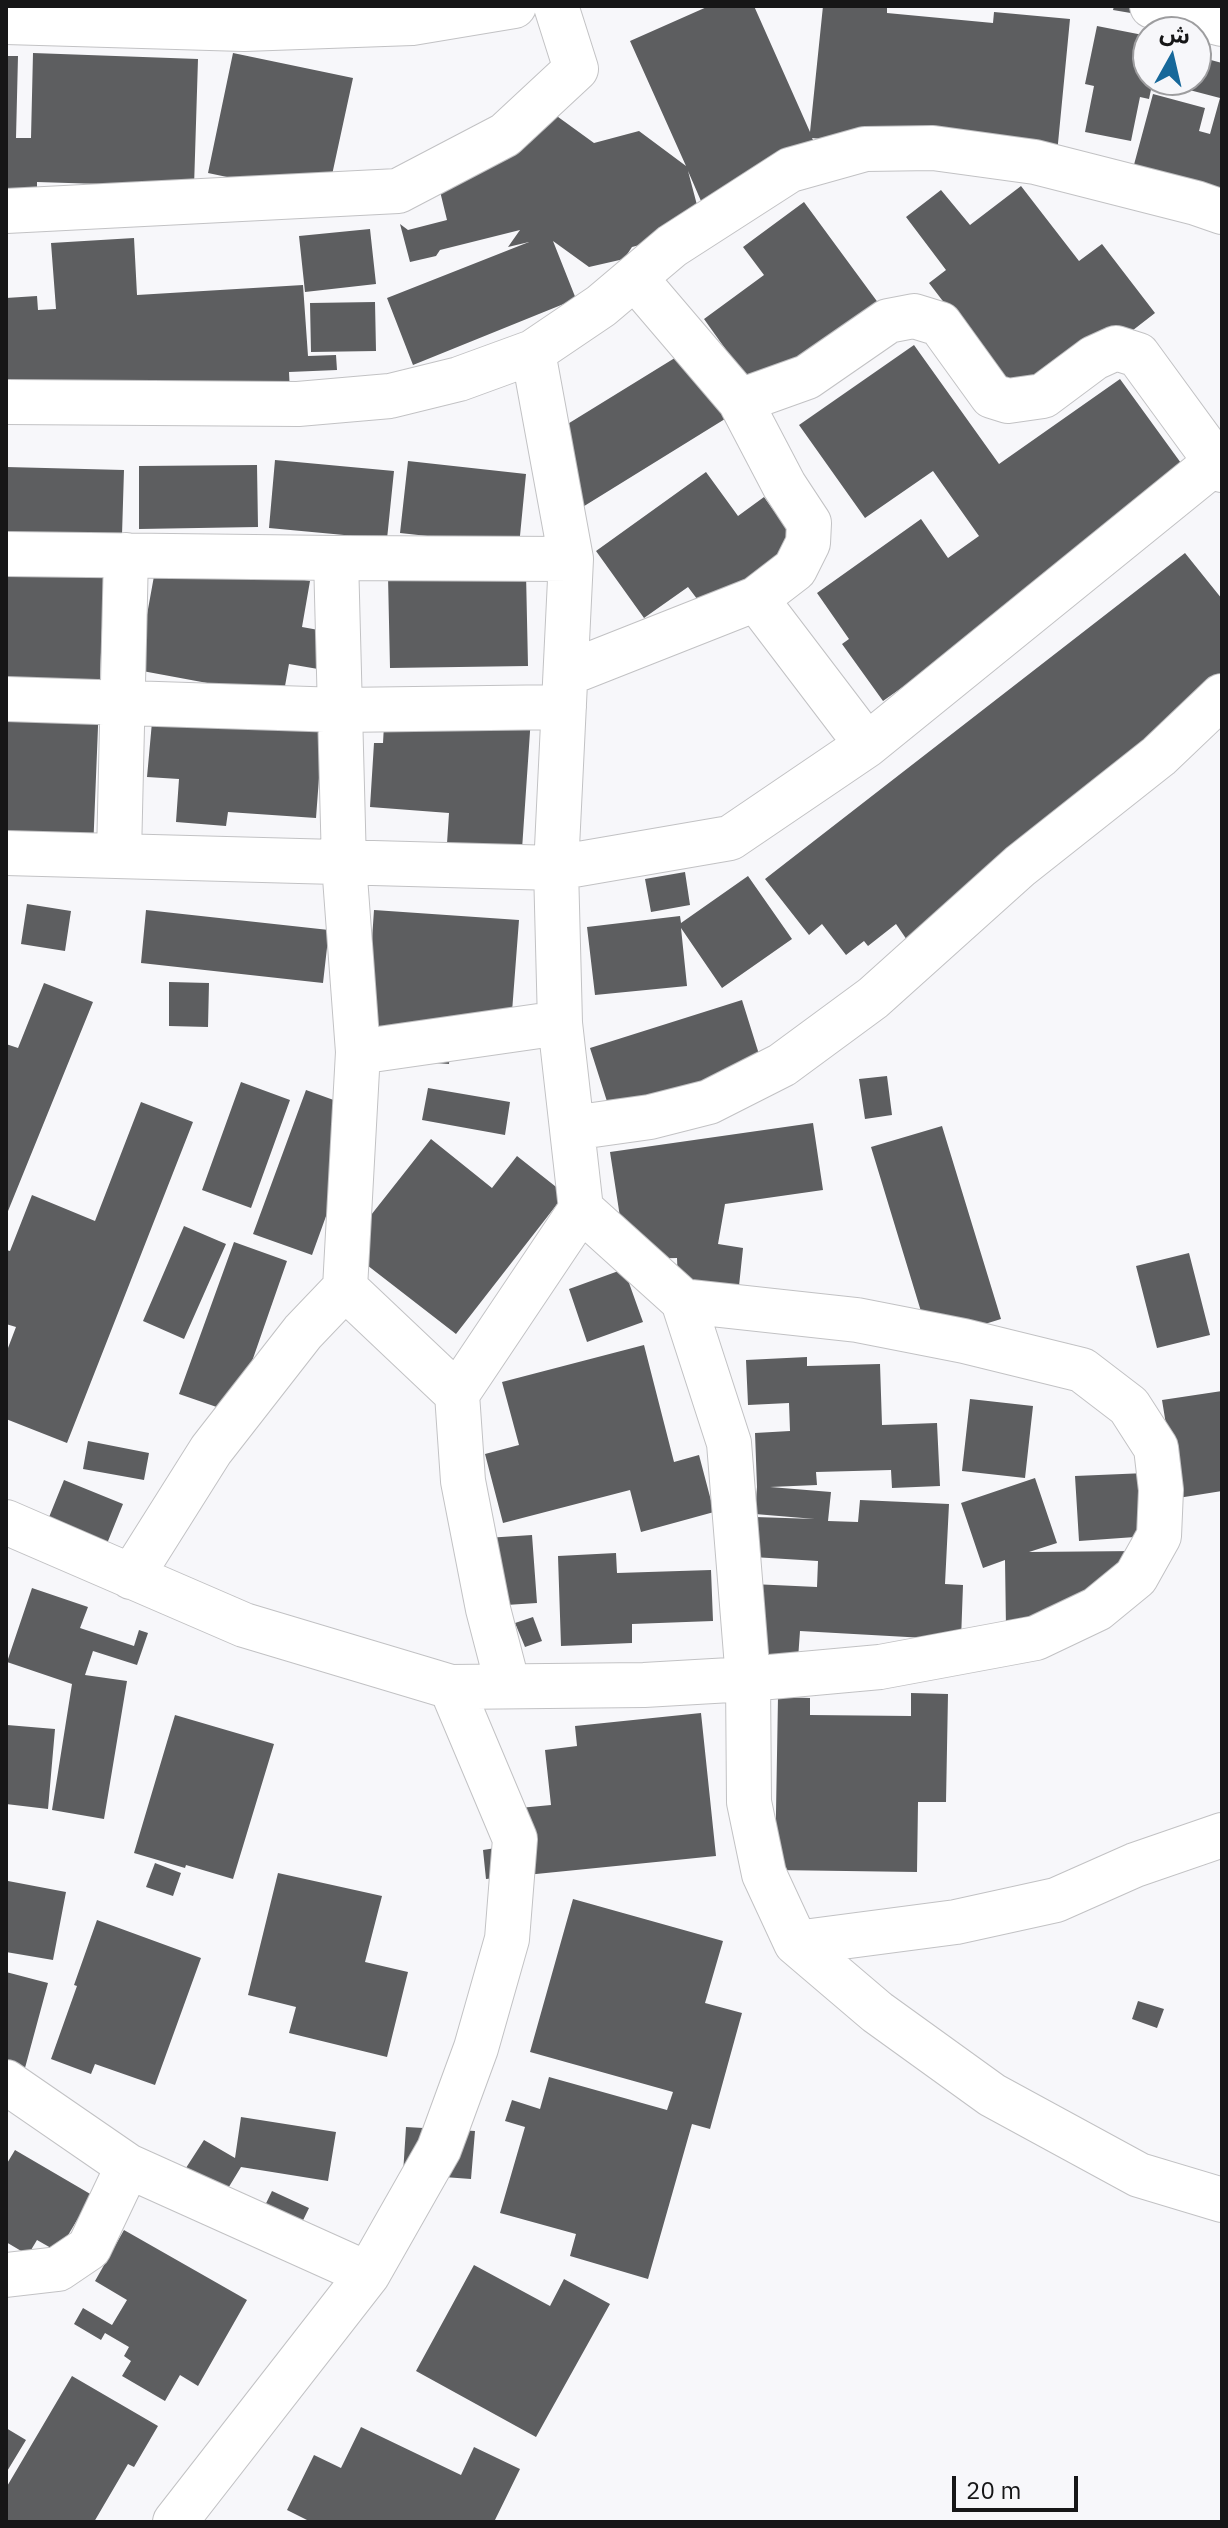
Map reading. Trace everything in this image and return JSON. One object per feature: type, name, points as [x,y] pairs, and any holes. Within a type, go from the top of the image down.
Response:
[{"type":"street","points":[[6,22],[260,29],[412,23],[514,6]]},
{"type":"street","points":[[6,211],[398,191],[505,135],[576,69],[556,6]]},
{"type":"street","points":[[1152,6],[1222,24]]},
{"type":"street","points":[[6,402],[298,404],[390,396],[459,379],[533,352],[601,306],[672,246],[790,170],[865,149],[933,148],[1035,162],[1222,212]]},
{"type":"street","points":[[6,699],[340,710],[565,690],[756,599],[795,569],[808,543],[809,523],[784,485],[740,401],[635,278]]},
{"type":"street","points":[[6,853],[556,868],[730,838],[867,745],[1220,463],[1138,355],[1116,348],[1094,358],[1043,396],[1008,401],[992,396],[940,324],[914,316],[888,321],[807,377],[740,401]]},
{"type":"street","points":[[508,1686],[488,1609],[463,1481],[457,1394],[581,1209],[560,1023],[556,868],[571,559],[533,352]]},
{"type":"street","points":[[6,554],[571,559]]},
{"type":"street","points":[[119,855],[126,555]]},
{"type":"street","points":[[131,1577],[211,1450],[303,1332],[345,1288],[358,1052],[344,864],[336,558]]},
{"type":"street","points":[[756,599],[867,745]]},
{"type":"street","points":[[572,1128],[650,1117],[709,1102],[782,1065],[873,998],[1020,866],[1159,756],[1222,696]]},
{"type":"street","points":[[358,1052],[560,1023]]},
{"type":"street","points":[[581,1209],[683,1301],[729,1443],[748,1679],[749,1802],[764,1874],[796,1943],[877,2012],[992,2095],[1139,2175],[1222,2200]]},
{"type":"street","points":[[345,1288],[457,1394]]},
{"type":"street","points":[[6,1522],[244,1625],[451,1687],[644,1685],[748,1679],[880,1667],[1036,1638],[1097,1609],[1136,1577],[1159,1536],[1161,1490],[1156,1448],[1129,1406],[1082,1370],[964,1341],[857,1320],[683,1301]]},
{"type":"street","points":[[175,2522],[368,2274],[439,2149],[476,2048],[507,1939],[515,1839],[451,1687]]},
{"type":"street","points":[[796,1943],[956,1922],[1056,1900],[1135,1865],[1222,1835]]},
{"type":"street","points":[[6,2082],[128,2166],[368,2274]]},
{"type":"street","points":[[6,2275],[58,2269],[89,2248],[128,2166]]},
{"type":"building","points":[[709,6],[754,6],[810,132],[823,6],[887,7],[887,13],[993,23],[994,12],[1070,19],[1056,164],[812,138],[818,149],[701,201],[688,171],[697,205],[674,236],[632,247],[624,259],[589,267],[553,241],[576,299],[413,365],[387,298],[529,242],[508,247],[520,230],[440,250],[436,256],[410,262],[400,224],[408,230],[447,220],[438,183],[554,114],[594,143],[639,131],[686,166],[630,41]]},
{"type":"building","points":[[1114,6],[1175,6],[1173,16],[1148,16],[1113,10]]},
{"type":"building","points":[[1097,26],[1132,33],[1132,96],[1150,96],[1149,99],[1140,97],[1131,141],[1085,132],[1094,86],[1085,84]]},
{"type":"building","points":[[33,53],[198,59],[194,187],[37,182],[37,196],[6,195],[6,56],[18,56],[16,138],[31,138]]},
{"type":"building","points":[[233,53],[353,78],[327,198],[208,173]]},
{"type":"building","points":[[1212,60],[1222,63],[1222,211],[1128,187],[1152,96],[1205,108],[1199,131],[1210,134],[1220,98],[1212,96]]},
{"type":"building","points":[[1021,186],[1079,261],[1102,244],[1155,313],[1110,348],[1021,403],[929,283],[946,270],[906,217],[941,190],[970,225]]},
{"type":"building","points":[[804,202],[890,319],[764,410],[726,357],[729,354],[704,319],[764,275],[743,247]]},
{"type":"building","points":[[370,229],[376,284],[305,292],[299,236]]},
{"type":"building","points":[[134,238],[137,295],[303,285],[308,356],[336,355],[337,370],[289,372],[290,393],[6,398],[6,298],[37,296],[38,310],[56,309],[51,243]]},
{"type":"building","points":[[375,302],[376,351],[311,352],[310,303]]},
{"type":"building","points":[[914,345],[999,464],[1120,379],[1194,481],[883,701],[842,644],[849,639],[817,593],[921,519],[948,558],[979,536],[933,471],[865,518],[799,425]]},
{"type":"building","points":[[691,348],[733,414],[581,508],[540,441]]},
{"type":"building","points":[[275,460],[394,471],[387,539],[269,528]]},
{"type":"building","points":[[408,461],[526,474],[519,546],[400,533]]},
{"type":"building","points":[[257,465],[258,527],[139,529],[139,466]]},
{"type":"building","points":[[6,467],[124,470],[122,535],[6,532]]},
{"type":"building","points":[[706,472],[738,516],[764,497],[808,558],[716,624],[688,587],[644,618],[596,551]]},
{"type":"building","points":[[1185,553],[1222,599],[1222,696],[907,940],[896,924],[868,946],[864,941],[846,955],[822,924],[809,935],[765,879]]},
{"type":"building","points":[[158,554],[310,581],[302,627],[324,631],[318,669],[289,664],[283,697],[137,670]]},
{"type":"building","points":[[6,573],[104,578],[93,851],[6,863],[9,689],[6,689]]},
{"type":"building","points":[[526,573],[528,666],[390,668],[388,576]]},
{"type":"building","points":[[385,707],[531,717],[521,864],[446,859],[449,813],[370,807],[374,743],[383,743]]},
{"type":"building","points":[[153,711],[323,724],[316,818],[228,812],[226,826],[176,822],[179,779],[147,777]]},
{"type":"building","points":[[685,872],[690,905],[651,912],[645,879]]},
{"type":"building","points":[[748,876],[792,939],[722,988],[681,928],[687,986],[595,995],[587,927],[680,916],[681,923]]},
{"type":"building","points":[[27,904],[71,911],[65,951],[21,944]]},
{"type":"building","points":[[146,910],[329,930],[323,983],[141,963]]},
{"type":"building","points":[[374,910],[519,920],[510,1038],[451,1033],[449,1064],[364,1058]]},
{"type":"building","points":[[169,982],[209,983],[208,1027],[169,1026]]},
{"type":"building","points":[[44,983],[93,1002],[6,1216],[6,1044],[18,1048]]},
{"type":"building","points":[[742,1000],[763,1067],[611,1114],[590,1048]]},
{"type":"building","points":[[887,1076],[892,1115],[865,1119],[859,1079]]},
{"type":"building","points":[[241,1082],[290,1100],[251,1208],[202,1190]]},
{"type":"building","points":[[428,1088],[510,1102],[505,1135],[422,1120]]},
{"type":"building","points":[[306,1090],[364,1111],[312,1255],[253,1234]]},
{"type":"building","points":[[141,1102],[193,1122],[67,1443],[6,1419],[6,1347],[16,1327],[6,1324],[6,1250],[10,1251],[32,1195],[95,1221]]},
{"type":"building","points":[[813,1123],[823,1190],[725,1204],[718,1244],[743,1248],[739,1286],[678,1283],[677,1258],[638,1259],[622,1230],[610,1152]]},
{"type":"building","points":[[942,1126],[1001,1319],[930,1341],[871,1147]]},
{"type":"building","points":[[431,1139],[492,1188],[517,1156],[565,1194],[456,1334],[345,1248]]},
{"type":"building","points":[[184,1226],[226,1244],[184,1339],[143,1321]]},
{"type":"building","points":[[234,1242],[287,1261],[234,1413],[179,1394]]},
{"type":"building","points":[[1189,1253],[1210,1335],[1157,1348],[1136,1266]]},
{"type":"building","points":[[624,1269],[643,1322],[587,1342],[569,1289]]},
{"type":"building","points":[[644,1345],[674,1462],[699,1455],[714,1512],[641,1532],[630,1490],[503,1523],[485,1454],[519,1445],[502,1382]]},
{"type":"building","points":[[807,1357],[807,1366],[880,1364],[882,1425],[937,1423],[940,1486],[892,1488],[891,1470],[816,1472],[817,1485],[770,1487],[831,1492],[828,1521],[858,1522],[860,1500],[949,1504],[945,1584],[963,1585],[961,1640],[800,1631],[798,1659],[748,1656],[752,1584],[817,1587],[818,1561],[753,1557],[755,1517],[815,1519],[755,1514],[755,1433],[790,1431],[789,1403],[748,1405],[746,1360]]},
{"type":"building","points":[[1222,1391],[1222,1491],[1178,1498],[1162,1400]]},
{"type":"building","points":[[970,1399],[1033,1406],[1025,1478],[962,1471]]},
{"type":"building","points":[[88,1441],[149,1453],[144,1480],[83,1469]]},
{"type":"building","points":[[1146,1473],[1149,1536],[1079,1541],[1075,1476]]},
{"type":"building","points":[[1035,1478],[1057,1543],[1029,1552],[1138,1551],[1092,1627],[1006,1628],[1005,1560],[983,1568],[961,1503]]},
{"type":"building","points":[[64,1480],[123,1504],[100,1561],[41,1537]]},
{"type":"building","points":[[532,1535],[537,1603],[491,1606],[486,1538]]},
{"type":"building","points":[[616,1553],[617,1573],[711,1570],[713,1621],[632,1624],[632,1643],[561,1646],[558,1556]]},
{"type":"building","points":[[32,1588],[88,1607],[80,1628],[134,1646],[139,1630],[148,1633],[137,1665],[93,1651],[85,1675],[127,1681],[104,1819],[52,1810],[72,1684],[7,1662]]},
{"type":"building","points":[[533,1617],[542,1641],[525,1647],[515,1623]]},
{"type":"building","points":[[911,1693],[948,1694],[946,1802],[918,1802],[917,1872],[775,1870],[778,1697],[810,1698],[810,1715],[911,1716]]},
{"type":"building","points":[[701,1713],[716,1856],[486,1879],[483,1850],[502,1847],[498,1810],[551,1805],[545,1750],[577,1746],[575,1726]]},
{"type":"building","points":[[175,1715],[274,1744],[233,1879],[134,1853]]},
{"type":"building","points":[[7,1725],[55,1729],[48,1809],[6,1804]]},
{"type":"building","points":[[155,1863],[181,1873],[173,1896],[146,1887]]},
{"type":"building","points":[[278,1873],[382,1896],[365,1962],[408,1972],[387,2057],[289,2033],[296,2007],[248,1995]]},
{"type":"building","points":[[8,1881],[66,1892],[53,1960],[6,1952]]},
{"type":"building","points":[[573,1899],[723,1941],[705,2003],[742,2013],[710,2129],[692,2124],[648,2279],[570,2256],[576,2234],[500,2213],[525,2127],[505,2121],[512,2100],[540,2109],[549,2077],[667,2110],[673,2092],[530,2052]]},
{"type":"building","points":[[97,1920],[201,1958],[155,2085],[95,2064],[91,2074],[51,2059]]},
{"type":"building","points":[[6,1972],[48,1983],[22,2079],[6,2075]]},
{"type":"building","points":[[1138,2001],[1164,2009],[1157,2028],[1132,2019]]},
{"type":"building","points":[[241,2117],[336,2132],[328,2181],[241,2167],[224,2195],[184,2171],[204,2140],[235,2158]]},
{"type":"building","points":[[406,2127],[475,2131],[471,2179],[403,2174]]},
{"type":"building","points":[[15,2150],[92,2195],[58,2252],[37,2240],[28,2255],[6,2242],[6,2165]]},
{"type":"building","points":[[272,2191],[309,2208],[293,2241],[256,2224]]},
{"type":"building","points":[[124,2230],[247,2300],[198,2386],[180,2375],[165,2401],[122,2376],[131,2361],[124,2356],[129,2347],[105,2333],[101,2340],[74,2324],[83,2308],[112,2325],[127,2300],[95,2281]]},
{"type":"building","points":[[474,2265],[550,2306],[564,2279],[610,2304],[536,2437],[416,2371]]},
{"type":"building","points":[[72,2376],[158,2426],[134,2467],[128,2464],[94,2522],[6,2522],[6,2488]]},
{"type":"building","points":[[361,2427],[461,2475],[474,2447],[520,2469],[494,2522],[311,2522],[287,2510],[314,2455],[341,2468]]},
{"type":"building","points":[[6,2428],[26,2440],[6,2473]]}]
